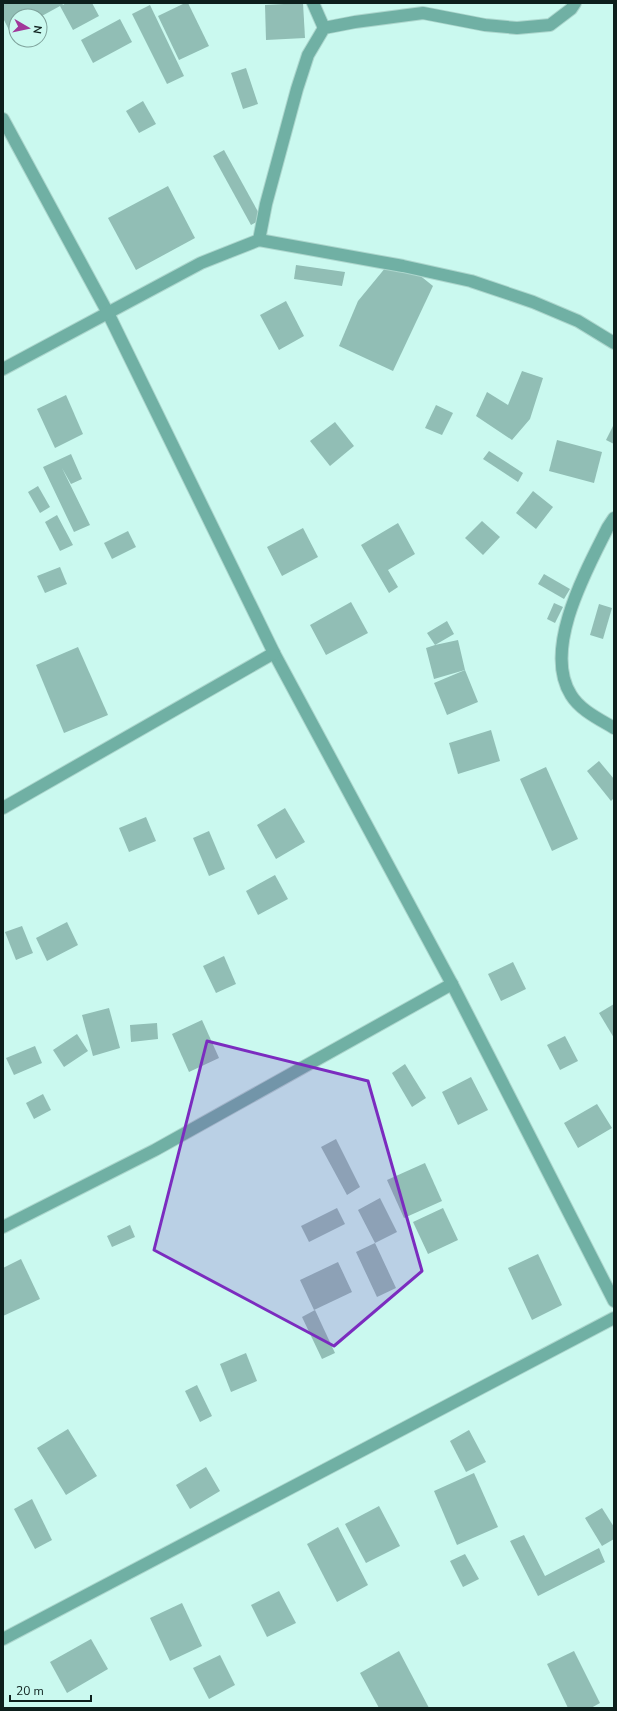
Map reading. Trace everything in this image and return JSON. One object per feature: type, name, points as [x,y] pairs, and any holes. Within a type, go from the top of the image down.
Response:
[{"type":"street","points":[[313,3],[324,28]]},
{"type":"street","points":[[259,240],[266,204],[303,69],[308,55],[324,28],[422,8],[485,25],[517,28],[550,25],[571,9],[575,3]]},
{"type":"street","points":[[3,119],[108,313],[274,653],[452,984],[614,1301]]},
{"type":"street","points":[[3,369],[201,263],[259,240],[343,254],[471,281],[533,302],[578,321],[614,343]]},
{"type":"street","points":[[614,518],[608,527],[576,592],[563,640],[562,670],[571,694],[587,712],[614,728]]},
{"type":"street","points":[[3,808],[274,653]]},
{"type":"street","points":[[3,1227],[155,1150],[452,984]]},
{"type":"street","points":[[3,1639],[614,1318]]},
{"type":"highlighted area","points":[[207,1041],[368,1081],[422,1271],[334,1346],[154,1250]]},
{"type":"building","points":[[3,3],[62,3],[63,5],[66,3],[92,3],[99,16],[73,30],[60,6],[48,13],[48,8],[8,8],[8,28],[3,18]]},
{"type":"building","points":[[188,3],[209,46],[179,60],[158,16]]},
{"type":"building","points":[[303,3],[305,38],[266,40],[265,5]]},
{"type":"building","points":[[150,5],[184,76],[167,84],[132,14]]},
{"type":"building","points":[[120,19],[132,42],[93,63],[81,40]]},
{"type":"building","points":[[246,68],[258,104],[243,109],[231,73]]},
{"type":"building","points":[[143,101],[156,124],[139,133],[126,111]]},
{"type":"building","points":[[224,150],[262,219],[251,225],[213,156]]},
{"type":"building","points":[[168,186],[195,238],[136,270],[108,218]]},
{"type":"building","points":[[296,265],[345,272],[342,286],[294,279]]},
{"type":"building","points":[[386,267],[418,274],[433,286],[393,371],[339,346],[358,301]]},
{"type":"building","points":[[286,301],[304,336],[279,350],[260,315]]},
{"type":"building","points":[[522,371],[543,378],[530,419],[512,440],[476,416],[487,392],[508,405]]},
{"type":"building","points":[[66,395],[83,434],[55,448],[37,409]]},
{"type":"building","points":[[436,405],[453,413],[442,435],[425,428]]},
{"type":"building","points":[[335,422],[354,446],[330,466],[310,441]]},
{"type":"building","points":[[614,424],[614,444],[606,440]]},
{"type":"building","points":[[557,440],[602,452],[594,483],[549,471]]},
{"type":"building","points":[[489,451],[523,473],[518,482],[483,459]]},
{"type":"building","points":[[71,454],[82,479],[71,484],[62,468],[90,525],[74,532],[43,467]]},
{"type":"building","points":[[38,486],[50,507],[40,513],[28,492]]},
{"type":"building","points":[[533,491],[553,507],[536,529],[516,513]]},
{"type":"building","points":[[57,515],[73,545],[60,551],[45,522]]},
{"type":"building","points":[[482,521],[500,537],[483,555],[465,538]]},
{"type":"building","points":[[398,523],[415,554],[388,570],[398,587],[389,593],[361,545]]},
{"type":"building","points":[[303,528],[318,557],[282,576],[267,547]]},
{"type":"building","points":[[128,531],[136,547],[112,559],[104,543]]},
{"type":"building","points":[[60,567],[67,584],[45,593],[37,576]]},
{"type":"building","points":[[544,574],[570,589],[564,599],[538,584]]},
{"type":"building","points":[[351,602],[368,633],[326,655],[310,625]]},
{"type":"building","points":[[554,603],[563,607],[555,623],[547,619]]},
{"type":"building","points":[[599,604],[612,608],[603,639],[590,635]]},
{"type":"building","points":[[447,621],[454,634],[435,645],[427,633]]},
{"type":"building","points":[[458,640],[465,670],[434,679],[426,648]]},
{"type":"building","points":[[78,647],[108,715],[64,733],[36,665]]},
{"type":"building","points":[[465,670],[478,702],[447,715],[434,683]]},
{"type":"building","points":[[491,730],[500,761],[458,774],[449,743]]},
{"type":"building","points":[[599,761],[614,779],[614,798],[611,801],[587,771]]},
{"type":"building","points":[[546,767],[578,839],[552,851],[520,779]]},
{"type":"building","points":[[285,808],[305,842],[276,859],[257,825]]},
{"type":"building","points":[[146,817],[156,841],[129,852],[119,828]]},
{"type":"building","points":[[209,831],[225,869],[209,876],[193,838]]},
{"type":"building","points":[[275,875],[288,899],[258,915],[246,891]]},
{"type":"building","points":[[67,922],[78,945],[47,961],[36,938]]},
{"type":"building","points":[[22,926],[33,953],[16,960],[5,932]]},
{"type":"building","points":[[224,956],[236,984],[216,993],[203,966]]},
{"type":"building","points":[[513,962],[526,989],[501,1001],[488,974]]},
{"type":"building","points":[[614,1004],[614,1038],[599,1013]]},
{"type":"building","points":[[109,1008],[120,1048],[93,1056],[82,1015]]},
{"type":"building","points":[[202,1020],[219,1058],[189,1072],[172,1034]]},
{"type":"building","points":[[157,1023],[158,1039],[131,1042],[130,1025]]},
{"type":"building","points":[[77,1034],[88,1051],[64,1067],[53,1050]]},
{"type":"building","points":[[565,1036],[578,1061],[560,1070],[547,1045]]},
{"type":"building","points":[[35,1046],[42,1063],[14,1075],[6,1058]]},
{"type":"building","points":[[405,1064],[426,1098],[412,1107],[392,1073]]},
{"type":"building","points":[[471,1077],[488,1110],[458,1125],[442,1092]]},
{"type":"building","points":[[43,1094],[51,1110],[34,1119],[26,1103]]},
{"type":"building","points":[[597,1104],[612,1128],[578,1148],[564,1123]]},
{"type":"building","points":[[336,1139],[360,1187],[347,1195],[321,1147]]},
{"type":"building","points":[[425,1163],[442,1201],[404,1218],[387,1180]]},
{"type":"building","points":[[380,1198],[397,1232],[375,1243],[358,1210]]},
{"type":"building","points":[[337,1208],[345,1224],[309,1242],[301,1226]]},
{"type":"building","points":[[443,1208],[458,1240],[428,1254],[413,1222]]},
{"type":"building","points":[[130,1225],[135,1237],[112,1247],[107,1236]]},
{"type":"building","points":[[375,1243],[396,1288],[377,1297],[356,1252]]},
{"type":"building","points":[[538,1254],[562,1305],[532,1320],[508,1268]]},
{"type":"building","points":[[21,1259],[40,1299],[3,1316],[3,1268]]},
{"type":"building","points":[[338,1262],[352,1292],[314,1310],[300,1280]]},
{"type":"building","points":[[315,1310],[335,1353],[322,1359],[302,1317]]},
{"type":"building","points":[[246,1353],[257,1381],[231,1392],[220,1364]]},
{"type":"building","points":[[197,1385],[212,1416],[200,1422],[185,1391]]},
{"type":"building","points":[[68,1429],[97,1476],[66,1495],[37,1448]]},
{"type":"building","points":[[469,1430],[486,1462],[466,1472],[450,1441]]},
{"type":"building","points":[[206,1467],[220,1491],[190,1509],[176,1485]]},
{"type":"building","points":[[474,1473],[498,1527],[457,1545],[434,1491]]},
{"type":"building","points":[[32,1499],[52,1540],[35,1549],[14,1509]]},
{"type":"building","points":[[379,1506],[400,1546],[366,1563],[345,1524]]},
{"type":"building","points":[[602,1508],[614,1527],[614,1539],[602,1546],[585,1518]]},
{"type":"building","points":[[338,1527],[368,1585],[337,1602],[307,1544]]},
{"type":"building","points":[[524,1535],[545,1576],[599,1548],[605,1562],[538,1596],[510,1541]]},
{"type":"building","points":[[465,1554],[479,1579],[463,1587],[450,1561]]},
{"type":"building","points":[[279,1591],[296,1623],[267,1637],[251,1605]]},
{"type":"building","points":[[182,1603],[202,1646],[170,1661],[150,1618]]},
{"type":"building","points":[[91,1639],[108,1669],[67,1693],[50,1662]]},
{"type":"building","points":[[399,1651],[429,1708],[379,1708],[360,1673]]},
{"type":"building","points":[[574,1651],[600,1703],[591,1708],[568,1708],[547,1664]]},
{"type":"building","points":[[220,1655],[235,1685],[209,1699],[193,1668]]}]
